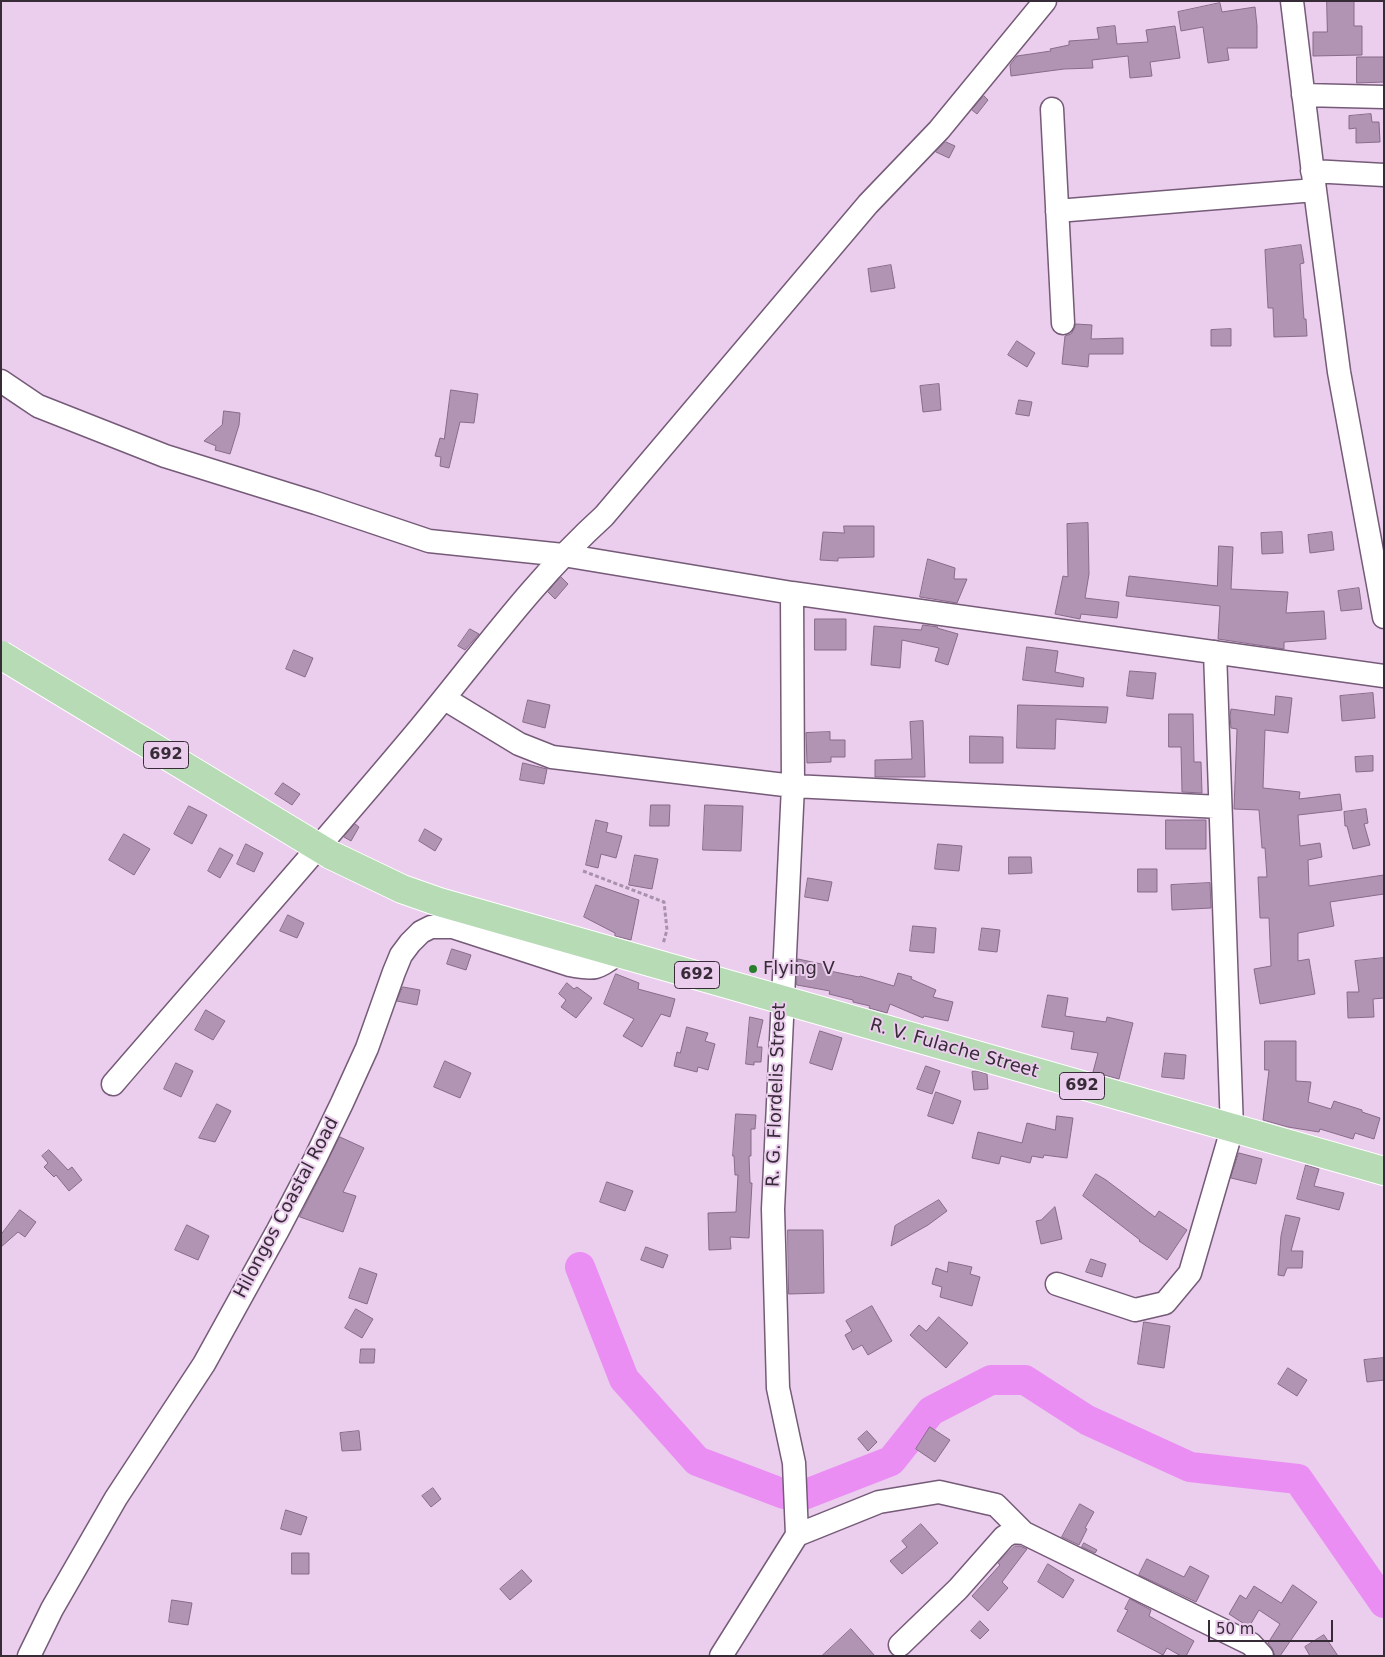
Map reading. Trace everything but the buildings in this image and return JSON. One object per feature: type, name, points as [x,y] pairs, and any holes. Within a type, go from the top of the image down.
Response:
[{"type":"main road","name":"692","points":[[1,655],[332,855],[402,889],[439,902],[614,953]]},
{"type":"main road","name":"R. V. Fulache Street","points":[[614,953],[782,999],[1384,1171]]},
{"type":"street","points":[[113,1084],[353,808],[445,699],[523,599],[604,516],[868,204],[939,130],[1045,1]]},
{"type":"street","points":[[1292,1],[1339,372],[1384,617]]},
{"type":"street","points":[[1304,95],[1384,97]]},
{"type":"street","points":[[1052,109],[1063,323]]},
{"type":"street","points":[[1057,212],[1314,181],[1384,175]]},
{"type":"street","points":[[1,381],[38,406],[165,456],[316,503],[429,541],[563,556],[792,593],[1384,676]]},
{"type":"street","name":"R. G. Flordelis Street","points":[[792,593],[793,786],[772,1209],[778,1388],[794,1463],[797,1535]]},
{"type":"street","points":[[1058,1284],[1134,1310],[1165,1303],[1190,1274],[1232,1129],[1214,652]]},
{"type":"street","points":[[445,699],[519,744],[552,757],[793,786],[1220,807]]},
{"type":"street","name":"Hilongos Coastal Road","points":[[29,1656],[52,1609],[116,1498],[204,1364],[278,1230],[351,1084],[367,1048],[397,964],[410,943],[421,932],[431,927],[441,926],[467,930],[570,965],[585,968],[595,968],[605,963],[614,953]]},
{"type":"street","points":[[720,1656],[797,1535],[879,1502],[939,1492],[996,1505],[1024,1533],[1251,1644],[1262,1656]]},
{"type":"street","points":[[900,1645],[958,1589],[1004,1537],[1012,1532],[1024,1533]]},
{"type":"path","points":[[583,871],[664,902],[666,930],[659,965]]},
{"type":"waterway","points":[[580,1267],[624,1379],[697,1461],[784,1494]]},
{"type":"waterway","points":[[801,1496],[891,1461],[931,1411],[991,1380],[1025,1380],[1087,1420],[1190,1467],[1298,1479],[1384,1603]]},
{"type":"place","name":"Flying V","points":[[753,969]]}]
